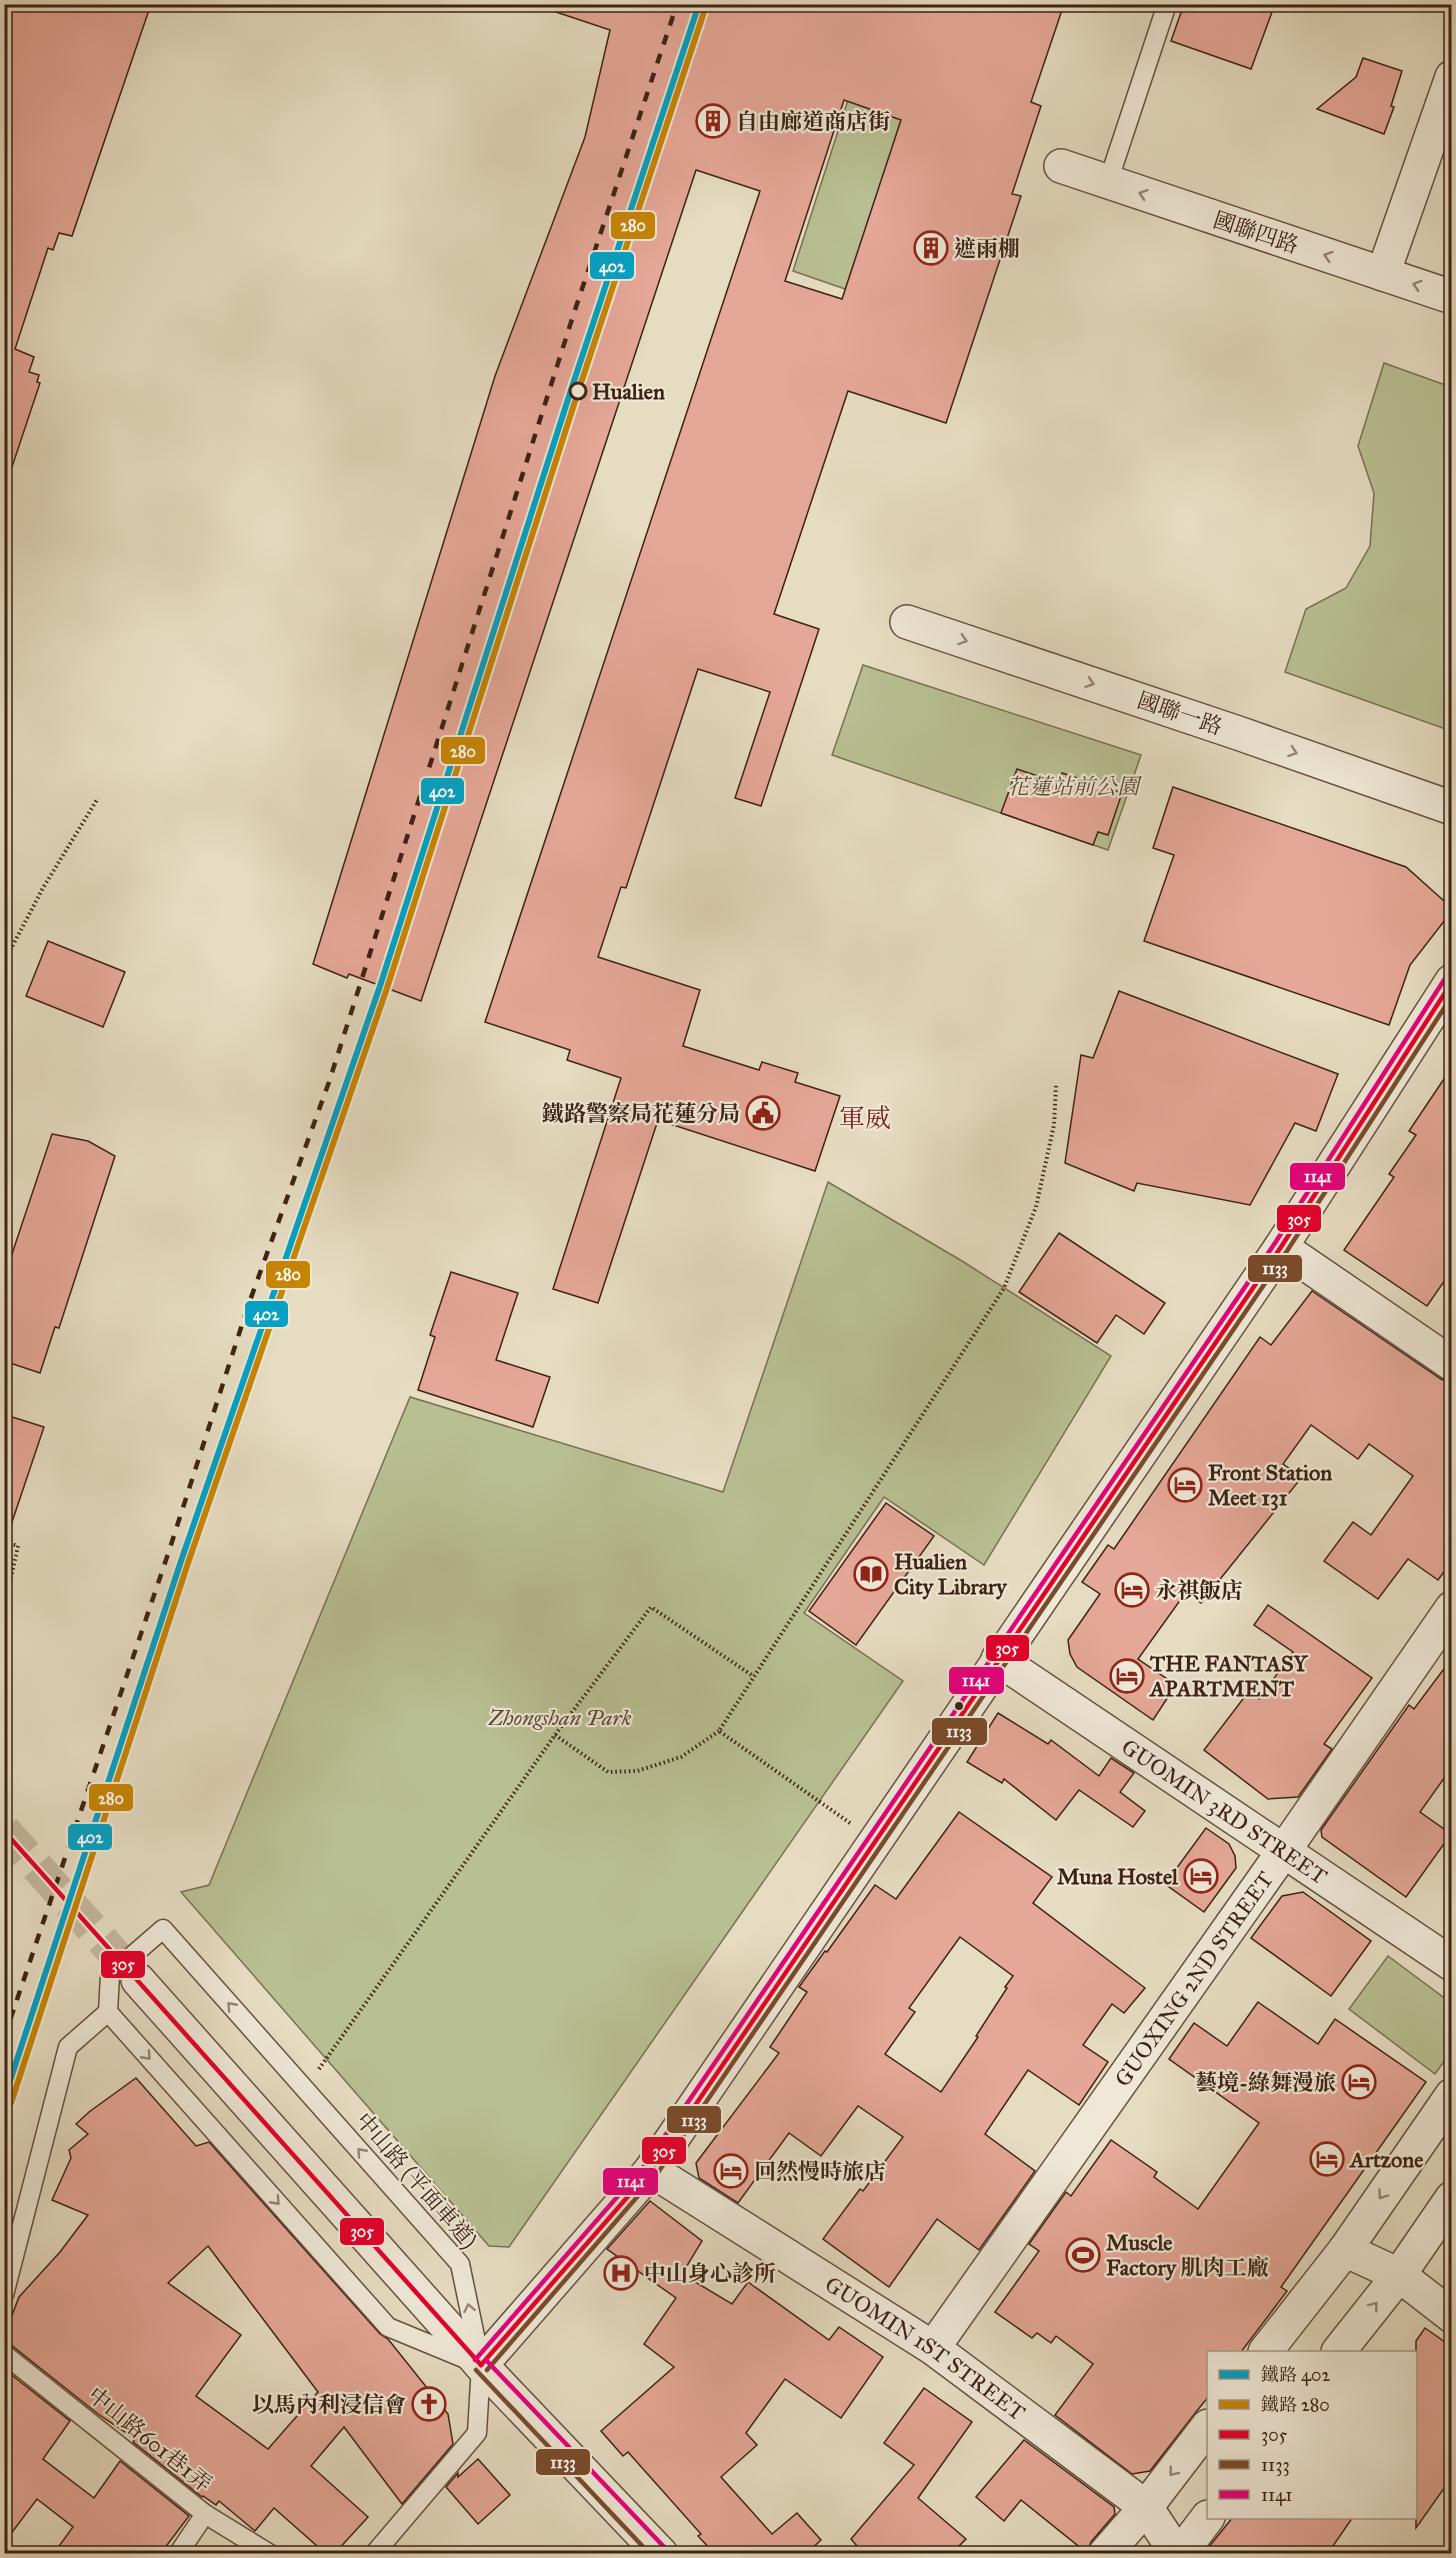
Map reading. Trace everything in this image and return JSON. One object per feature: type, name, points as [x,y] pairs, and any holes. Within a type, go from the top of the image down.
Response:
[{"type":"street","points":[[1383,274],[1452,77]]},
{"type":"street","name":"國聯四路","points":[[1061,166],[1452,297]]},
{"type":"street","name":"國聯一路","points":[[907,622],[1238,733],[1452,808]]},
{"type":"street","points":[[481,2365],[651,2170],[1281,1247],[1452,981]]},
{"type":"street","points":[[1281,1247],[1452,1364]]},
{"type":"street","name":"GUOXING 2ND STREET","points":[[933,2348],[1452,1608]]},
{"type":"street","name":"GUOMIN 3RD STREET","points":[[998,1659],[1452,1964]]},
{"type":"street","points":[[138,1980],[481,2365],[661,2553]]},
{"type":"street","points":[[1266,2351],[1345,2250],[1452,2095]]},
{"type":"street","name":"GUOMIN 1ST STREET","points":[[651,2170],[933,2348],[1146,2507],[1178,2553]]},
{"type":"street","points":[[1339,2351],[1399,2275],[1452,2198]]},
{"type":"street","points":[[1345,2250],[1399,2275],[1452,2316]]},
{"type":"street","points":[[1105,2553],[1146,2507],[1207,2429]]},
{"type":"street","points":[[1178,2553],[1207,2519]]},
{"type":"lane","points":[[1108,182],[1167,4]]},
{"type":"lane","name":"中山路 (平面車道)","points":[[108,2012],[110,1975],[162,1929],[460,2264],[481,2365],[477,2433],[374,2553]]},
{"type":"lane","points":[[4,2295],[68,2047],[108,2012],[388,2327],[481,2365]]},
{"type":"lane","name":"中山路601巷1弄","points":[[4,2354],[206,2514],[270,2553]]},
{"type":"lane","points":[[178,2553],[206,2514]]},
{"type":"path","points":[[4,962],[43,888],[98,798]]},
{"type":"path","points":[[555,1735],[608,1772],[637,1771],[681,1757],[719,1731],[1004,1288],[1036,1207],[1054,1125],[1056,1085]]},
{"type":"path","points":[[4,1610],[18,1546],[6,1542]]},
{"type":"path","points":[[313,2077],[555,1735],[651,1607],[753,1676]]},
{"type":"path","points":[[719,1731],[875,1840]]},
{"type":"green space","points":[[850,94],[904,110],[848,290],[793,271]]},
{"type":"green space","points":[[1384,363],[1451,387],[1451,731],[1285,672],[1306,609],[1346,588],[1370,546],[1374,493],[1358,446]]},
{"type":"green space","name":"花蓮站前公園","points":[[863,665],[1141,755],[1108,850],[832,755]]},
{"type":"green space","name":"Zhongshan Park","points":[[828,1182],[962,1261],[1111,1356],[984,1565],[884,1497],[804,1613],[903,1681],[509,2247],[489,2246],[181,1892],[209,1885],[410,1397],[723,1492]]},
{"type":"green space","points":[[1388,1956],[1451,2003],[1451,2052],[1435,2074],[1349,2009]]},
{"type":"building","points":[[4,4],[151,4],[72,236],[59,233],[53,250],[48,248],[15,349],[34,357],[29,372],[39,375],[37,382],[40,383],[9,476],[4,475]]},
{"type":"building","points":[[548,4],[1043,4],[1062,10],[1031,102],[1041,106],[1012,194],[1021,196],[946,423],[848,391],[774,614],[819,629],[761,806],[735,798],[770,692],[698,669],[626,888],[621,887],[598,957],[700,990],[683,1046],[759,1070],[762,1062],[798,1073],[795,1082],[840,1096],[815,1171],[658,1120],[598,1303],[553,1289],[621,1078],[567,1060],[570,1050],[485,1022],[760,191],[696,170],[421,1001],[349,974],[347,978],[313,964],[495,376],[585,137],[610,30],[547,9]],"holes":[[[844,100],[901,120],[842,299],[785,281]]]},
{"type":"building","points":[[1184,4],[1275,4],[1251,69],[1171,41]]},
{"type":"building","points":[[1363,58],[1402,71],[1391,106],[1394,107],[1384,134],[1317,109],[1356,77]]},
{"type":"building","points":[[1017,769],[1058,783],[1062,773],[1122,793],[1108,835],[1098,832],[1093,845],[1001,813]]},
{"type":"building","points":[[1173,787],[1406,867],[1452,908],[1410,965],[1389,1025],[1144,941],[1174,855],[1153,848]]},
{"type":"building","points":[[48,941],[125,972],[103,1027],[26,996]]},
{"type":"building","points":[[1119,991],[1338,1074],[1316,1131],[1295,1123],[1250,1205],[1137,1183],[1134,1191],[1065,1163],[1081,1055],[1093,1058]]},
{"type":"building","points":[[1452,1067],[1452,1270],[1427,1306],[1344,1250],[1394,1177],[1389,1174],[1416,1135],[1409,1131]]},
{"type":"building","points":[[52,1134],[88,1141],[115,1156],[59,1328],[55,1327],[40,1373],[4,1361],[4,1278]]},
{"type":"building","points":[[1059,1233],[1165,1303],[1144,1334],[1116,1315],[1097,1343],[1019,1292]]},
{"type":"building","points":[[451,1272],[518,1293],[496,1360],[550,1377],[533,1427],[418,1390],[435,1337],[430,1335]]},
{"type":"building","points":[[1312,1291],[1441,1379],[1452,1383],[1452,1561],[1438,1580],[1408,1559],[1378,1599],[1324,1561],[1353,1522],[1371,1535],[1413,1476],[1369,1444],[1358,1459],[1311,1425],[1283,1464],[1302,1477],[1201,1603],[1186,1592],[1138,1659],[1176,1685],[1153,1720],[1077,1667],[1070,1654],[1068,1640],[1100,1594],[1082,1582],[1108,1545],[1114,1549],[1260,1337],[1271,1345]]},
{"type":"building","points":[[9,1416],[44,1427],[9,1531],[4,1530],[4,1429]]},
{"type":"building","name":"Hualien City Library","points":[[886,1503],[934,1536],[856,1645],[809,1611]]},
{"type":"building","points":[[1268,1605],[1372,1678],[1324,1744],[1332,1749],[1298,1797],[1268,1799],[1204,1750],[1249,1691],[1259,1699],[1293,1652],[1254,1625]]},
{"type":"building","points":[[1452,1658],[1452,1767],[1420,1812],[1451,1834],[1406,1897],[1322,1837],[1321,1830],[1409,1705],[1414,1709]]},
{"type":"building","points":[[998,1713],[1048,1744],[1051,1740],[1099,1776],[1111,1758],[1134,1773],[1120,1792],[1145,1811],[1133,1827],[1079,1790],[1056,1820],[1004,1779],[1002,1783],[967,1762]]},
{"type":"building","points":[[959,1812],[1052,1877],[1033,1903],[1145,1988],[1124,2013],[1112,2004],[1083,2045],[1108,2062],[1079,2105],[1028,2070],[985,2134],[1035,2171],[979,2250],[937,2219],[889,2287],[823,2239],[860,2189],[863,2191],[903,2137],[858,2106],[821,2156],[789,2133],[738,2203],[699,2178],[696,2163],[779,2053],[770,2047],[807,1992],[799,1987],[875,1885],[896,1899]],"holes":[[[960,1937],[1013,1976],[976,2036],[978,2037],[941,2092],[885,2054],[915,2012],[909,2008]]]},
{"type":"building","name":"Muna Hostel","points":[[1206,1828],[1229,1844],[1235,1856],[1236,1868],[1204,1912],[1165,1884]]},
{"type":"building","points":[[1303,1892],[1371,1941],[1331,1996],[1251,1938],[1282,1896]]},
{"type":"building","points":[[1258,2002],[1318,2044],[1335,2019],[1426,2082],[1281,2287],[1287,2291],[1242,2351],[1207,2351],[1207,2399],[1150,2471],[1132,2474],[1055,2415],[1093,2364],[1056,2336],[1051,2343],[1037,2333],[1032,2338],[995,2312],[1039,2251],[1029,2244],[1066,2192],[1071,2196],[1111,2140],[1157,2172],[1154,2177],[1198,2209],[1259,2123],[1169,2059],[1194,2023],[1227,2046]]},
{"type":"building","points":[[136,2078],[196,2146],[209,2142],[380,2334],[388,2339],[448,2414],[453,2444],[402,2504],[344,2427],[311,2466],[368,2517],[335,2553],[325,2553],[274,2508],[255,2531],[219,2501],[216,2505],[202,2497],[133,2442],[135,2439],[98,2414],[11,2345],[4,2343],[4,2336],[19,2297],[60,2252],[88,2215],[52,2200],[71,2158],[69,2150],[88,2134],[76,2124]],"holes":[[[208,2246],[318,2392],[268,2449],[196,2396],[241,2335],[168,2283]]]},
{"type":"building","points":[[650,2201],[702,2241],[682,2274],[732,2304],[748,2282],[829,2340],[839,2327],[883,2357],[841,2418],[785,2379],[746,2433],[757,2445],[721,2477],[772,2534],[797,2513],[821,2540],[807,2553],[714,2553],[698,2536],[701,2534],[628,2452],[623,2456],[601,2431],[674,2367],[644,2344],[676,2298],[607,2249]]},
{"type":"building","points":[[1425,2328],[1452,2347],[1452,2477],[1416,2528],[1417,2351],[1416,2341]]},
{"type":"building","points":[[4,2369],[70,2421],[43,2459],[94,2498],[120,2461],[189,2516],[161,2553],[54,2553],[73,2527],[37,2499],[4,2543]]},
{"type":"building","points":[[924,2388],[972,2422],[918,2498],[966,2539],[952,2553],[863,2553],[851,2539],[914,2465],[884,2443]]},
{"type":"building","points":[[1024,2440],[1114,2507],[1115,2514],[1091,2542],[1087,2553],[1021,2500],[1004,2521],[976,2497]]},
{"type":"building","points":[[478,2459],[510,2495],[478,2524],[446,2487],[458,2473],[458,2477]]},
{"type":"building","points":[[1231,2519],[1352,2519],[1328,2553],[1204,2553]]},
{"type":"tunnel","points":[[4,1830],[138,1980]]},
{"type":"railway","points":[[4,2038],[169,1551],[248,1306],[329,1082],[573,316],[677,4]]},
{"type":"rail line","name":"402","points":[[4,2099],[181,1561],[380,986],[570,393],[699,4]]},
{"type":"rail line","name":"280","points":[[11,2103],[188,1563],[387,988],[577,395],[706,6]]},
{"type":"transit line","name":"1141","points":[[475,2360],[645,2165],[1275,1243],[1446,977]]},
{"type":"transit line","name":"305","points":[[481,2365],[651,2170],[1281,1247],[1452,982]]},
{"type":"transit line","name":"1133","points":[[487,2370],[657,2174],[1287,1251],[1452,996]]},
{"type":"transit line","name":"305","points":[[4,1831],[481,2365]]},
{"type":"transit line","name":"1141","points":[[486,2360],[666,2549]]},
{"type":"transit line","name":"1133","points":[[476,2370],[650,2554]]},
{"type":"place","name":"自由廊道商店街","points":[[713,121]]},
{"type":"place","name":"遮雨棚","points":[[931,248]]},
{"type":"place","name":"Hualien","points":[[578,391]]},
{"type":"place","name":"鐵路警察局花蓮分局","points":[[763,1113]]},
{"type":"place","name":"Front Station Meet 131","points":[[1185,1485]]},
{"type":"place","name":"Hualien City Library","points":[[871,1574]]},
{"type":"place","name":"永祺飯店","points":[[1132,1590]]},
{"type":"place","name":"THE FANTASY APARTMENT","points":[[1127,1676]]},
{"type":"place","name":"Muna Hostel","points":[[1201,1876]]},
{"type":"place","name":"藝境-綠舞漫旅","points":[[1359,2082]]},
{"type":"place","name":"Artzone","points":[[1327,2159]]},
{"type":"place","name":"回然慢時旅店","points":[[731,2171]]},
{"type":"place","name":"Muscle Factory 肌肉工廠","points":[[1083,2255]]},
{"type":"place","name":"中山身心診所","points":[[621,2273]]},
{"type":"place","name":"以馬內利浸信會","points":[[429,2404]]},
{"type":"district","name":"軍威","points":[[865,1118]]}]
